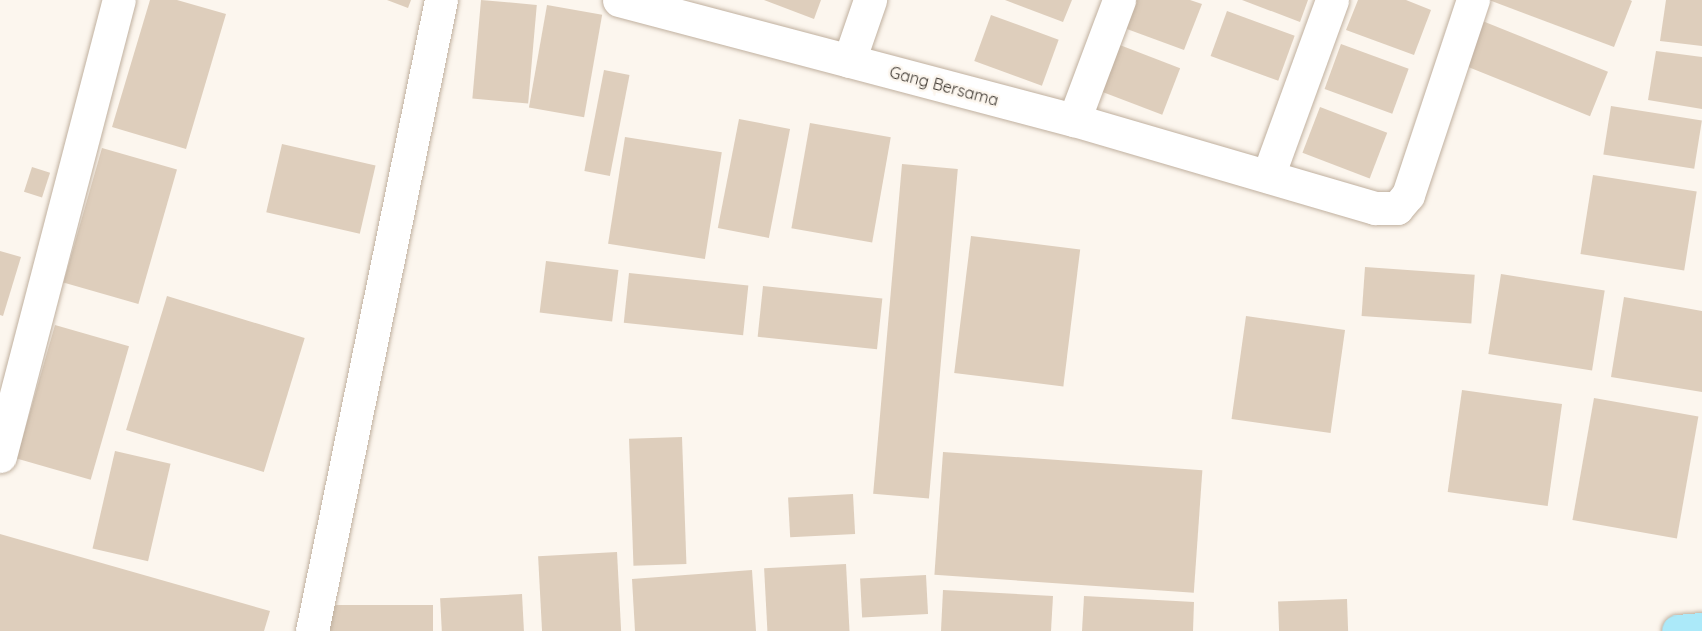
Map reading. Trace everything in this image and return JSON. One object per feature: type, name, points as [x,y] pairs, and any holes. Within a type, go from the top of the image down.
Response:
[{"type":"main road","points":[[1678,631],[1702,628]]},
{"type":"street","points":[[0,456],[119,0]]},
{"type":"street","points":[[312,631],[441,0]]},
{"type":"street","name":"Gang Bersama","points":[[619,0],[1074,120],[1375,208],[1396,208],[1408,195],[1473,0]]},
{"type":"street","points":[[849,61],[870,0]]},
{"type":"street","points":[[1074,120],[1119,0]]},
{"type":"street","points":[[1268,176],[1332,0]]},
{"type":"building","points":[[150,0],[177,0],[226,14],[186,149],[112,127]]},
{"type":"building","points":[[387,0],[411,0],[408,8]]},
{"type":"building","points":[[481,0],[537,5],[528,104],[472,99]]},
{"type":"building","points":[[764,0],[821,0],[814,19]]},
{"type":"building","points":[[1005,0],[1072,0],[1063,22]]},
{"type":"building","points":[[1126,0],[1190,0],[1202,4],[1184,50],[1116,25]]},
{"type":"building","points":[[1242,0],[1308,0],[1300,22]]},
{"type":"building","points":[[1358,0],[1406,0],[1431,10],[1414,55],[1346,30]]},
{"type":"building","points":[[1489,0],[1630,0],[1632,1],[1614,47]]},
{"type":"building","points":[[1666,0],[1702,0],[1702,46],[1660,41]]},
{"type":"building","points":[[547,5],[602,15],[584,117],[529,107]]},
{"type":"building","points":[[1227,11],[1295,36],[1278,81],[1211,56]]},
{"type":"building","points":[[991,15],[1059,40],[1042,86],[974,61]]},
{"type":"building","points":[[1480,20],[1608,72],[1590,116],[1462,65]]},
{"type":"building","points":[[1112,42],[1180,68],[1162,115],[1094,89]]},
{"type":"building","points":[[1341,44],[1409,69],[1392,114],[1325,89]]},
{"type":"building","points":[[1656,51],[1702,57],[1702,109],[1648,100]]},
{"type":"building","points":[[604,70],[630,75],[610,176],[584,171]]},
{"type":"building","points":[[1611,106],[1702,120],[1694,169],[1603,154]]},
{"type":"building","points":[[1320,107],[1387,133],[1370,179],[1302,153]]},
{"type":"building","points":[[739,119],[790,129],[769,238],[718,228]]},
{"type":"building","points":[[810,123],[891,137],[872,243],[791,228]]},
{"type":"building","points":[[625,137],[722,152],[705,259],[608,244]]},
{"type":"building","points":[[282,144],[376,166],[360,234],[266,212]]},
{"type":"building","points":[[102,148],[177,169],[138,304],[63,283]]},
{"type":"building","points":[[902,164],[958,169],[929,499],[873,494]]},
{"type":"building","points":[[32,167],[50,173],[42,198],[24,192]]},
{"type":"building","points":[[1593,175],[1697,191],[1684,270],[1580,254]]},
{"type":"building","points":[[971,236],[1080,249],[1063,386],[954,373]]},
{"type":"building","points":[[0,251],[21,257],[3,316],[0,315]]},
{"type":"building","points":[[546,261],[618,270],[612,322],[540,313]]},
{"type":"building","points":[[1365,267],[1475,275],[1471,324],[1362,316]]},
{"type":"building","points":[[629,273],[748,286],[743,335],[624,323]]},
{"type":"building","points":[[1501,274],[1605,290],[1592,370],[1488,354]]},
{"type":"building","points":[[763,286],[882,299],[877,349],[758,337]]},
{"type":"building","points":[[167,296],[305,338],[264,472],[126,430]]},
{"type":"building","points":[[1624,297],[1702,311],[1702,392],[1611,377]]},
{"type":"building","points":[[1246,316],[1345,330],[1331,433],[1232,419]]},
{"type":"building","points":[[55,325],[129,346],[91,480],[17,459]]},
{"type":"building","points":[[1462,390],[1562,404],[1548,506],[1448,492]]},
{"type":"building","points":[[1594,398],[1698,416],[1677,539],[1572,520]]},
{"type":"building","points":[[682,437],[686,564],[633,566],[629,439]]},
{"type":"building","points":[[115,451],[171,464],[148,561],[93,548]]},
{"type":"building","points":[[943,452],[1202,470],[1194,593],[934,575]]},
{"type":"building","points":[[853,494],[855,534],[790,537],[788,497]]},
{"type":"building","points":[[0,534],[270,611],[264,631],[0,631]]},
{"type":"building","points":[[617,552],[621,631],[542,631],[538,556]]},
{"type":"building","points":[[846,564],[850,631],[767,631],[764,568]]},
{"type":"building","points":[[752,570],[756,631],[635,631],[632,579]]},
{"type":"building","points":[[926,575],[928,614],[862,617],[860,578]]},
{"type":"building","points":[[943,590],[1053,596],[1051,631],[941,631]]},
{"type":"building","points":[[522,594],[524,631],[442,631],[440,598]]},
{"type":"building","points":[[1084,596],[1194,602],[1193,631],[1082,631]]},
{"type":"building","points":[[1347,599],[1348,631],[1279,631],[1278,601]]},
{"type":"building","points":[[329,605],[433,605],[433,631],[329,631]]}]
